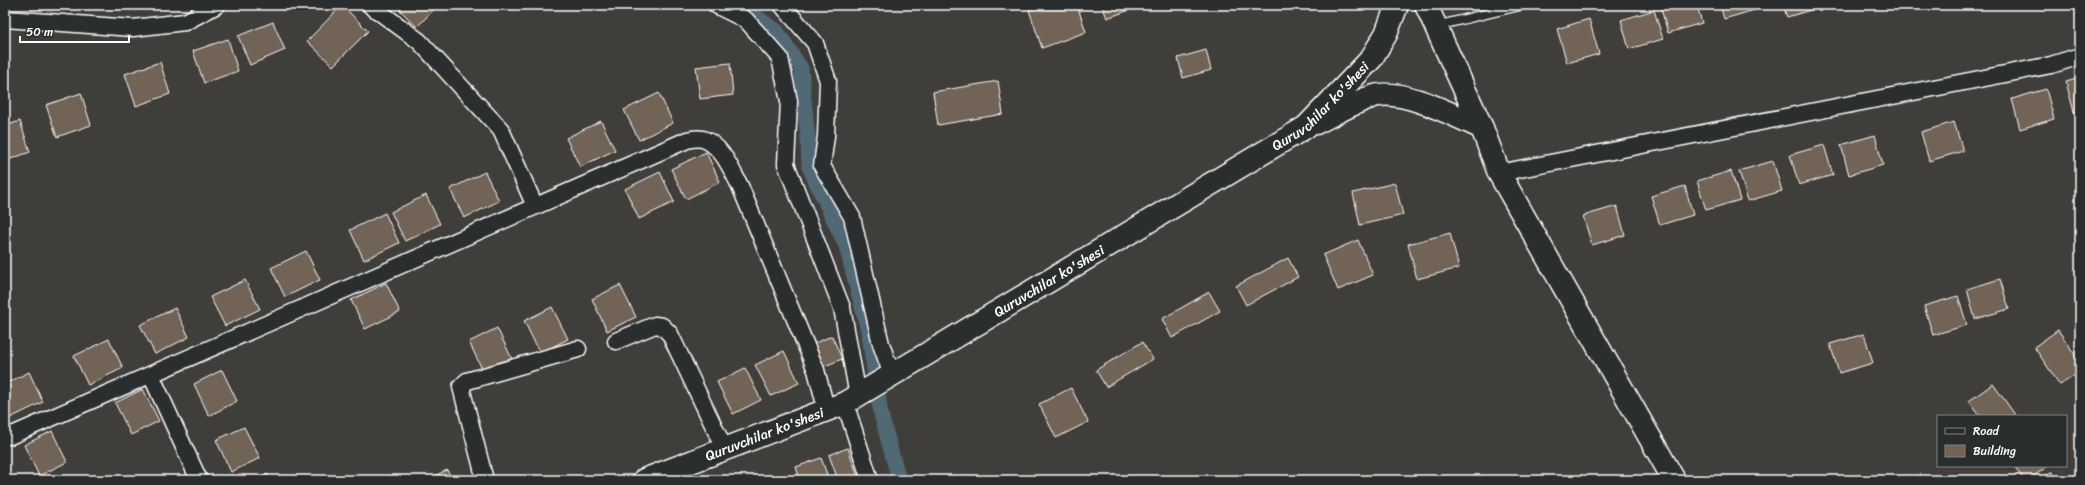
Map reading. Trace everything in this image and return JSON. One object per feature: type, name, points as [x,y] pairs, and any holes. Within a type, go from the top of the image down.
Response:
[{"type":"main road","name":"Quruvchilar ko'shesi","points":[[644,480],[848,401],[1306,127],[1371,59],[1386,34],[1397,5]]},
{"type":"main road","points":[[1426,5],[1482,128],[1499,173],[1674,480]]},
{"type":"main road","points":[[1306,127],[1375,96],[1399,95],[1421,101],[1482,128]]},
{"type":"street","points":[[5,19],[133,28],[185,22],[217,5]]},
{"type":"street","points":[[370,5],[419,41],[501,130],[536,206]]},
{"type":"street","points":[[716,5],[746,20],[780,58],[789,101],[786,164],[842,308],[848,401],[870,480]]},
{"type":"street","points":[[782,5],[814,44],[828,80],[826,136],[822,166],[852,217],[881,344],[887,378]]},
{"type":"street","points":[[1499,173],[2051,65],[2080,56]]},
{"type":"street","points":[[10,436],[687,140],[702,139],[711,144],[727,160],[740,186],[816,370],[848,401]]},
{"type":"street","points":[[616,341],[655,325],[662,326],[670,334],[724,450]]},
{"type":"street","points":[[485,480],[461,387],[467,381],[578,349]]},
{"type":"street","points":[[152,375],[199,480]]},
{"type":"lane","points":[[1436,26],[1523,5]]},
{"type":"building","points":[[342,5],[368,31],[333,66],[307,41]]},
{"type":"building","points":[[404,5],[438,5],[417,27],[400,10]]},
{"type":"building","points":[[1043,5],[1077,5],[1086,32],[1042,48],[1029,10]]},
{"type":"building","points":[[1102,5],[1144,5],[1107,18]]},
{"type":"building","points":[[1660,5],[1697,5],[1702,23],[1668,33]]},
{"type":"building","points":[[1720,5],[1757,5],[1758,9],[1724,19]]},
{"type":"building","points":[[1783,5],[1820,5],[1821,7],[1787,17]]},
{"type":"building","points":[[1654,10],[1663,39],[1629,49],[1621,20]]},
{"type":"building","points":[[1589,19],[1599,54],[1567,63],[1557,29]]},
{"type":"building","points":[[273,22],[285,50],[250,65],[238,36]]},
{"type":"building","points":[[228,39],[238,71],[204,83],[193,51]]},
{"type":"building","points":[[1206,50],[1211,70],[1183,78],[1178,58]]},
{"type":"building","points":[[160,62],[170,94],[136,106],[125,74]]},
{"type":"building","points":[[730,63],[733,95],[700,99],[696,67]]},
{"type":"building","points":[[2080,78],[2080,110],[2074,112],[2066,82]]},
{"type":"building","points":[[998,81],[1003,114],[938,125],[933,92]]},
{"type":"building","points":[[2046,89],[2054,119],[2020,129],[2012,99]]},
{"type":"building","points":[[81,93],[91,125],[57,137],[46,105]]},
{"type":"building","points":[[659,93],[673,123],[639,140],[624,110]]},
{"type":"building","points":[[20,121],[30,152],[5,161],[5,126]]},
{"type":"building","points":[[601,121],[615,150],[580,167],[566,138]]},
{"type":"building","points":[[1954,122],[1963,151],[1929,161],[1921,132]]},
{"type":"building","points":[[1875,135],[1883,165],[1849,175],[1841,145]]},
{"type":"building","points":[[1824,145],[1833,175],[1799,185],[1790,155]]},
{"type":"building","points":[[706,152],[720,182],[686,199],[671,169]]},
{"type":"building","points":[[1773,161],[1782,191],[1748,201],[1739,171]]},
{"type":"building","points":[[1731,171],[1740,200],[1706,210],[1697,181]]},
{"type":"building","points":[[485,172],[499,201],[464,218],[450,189]]},
{"type":"building","points":[[660,172],[674,202],[639,219],[625,189]]},
{"type":"building","points":[[1395,183],[1403,215],[1360,225],[1353,193]]},
{"type":"building","points":[[1685,186],[1693,215],[1660,225],[1651,196]]},
{"type":"building","points":[[426,195],[440,224],[405,241],[391,212]]},
{"type":"building","points":[[1617,206],[1625,235],[1592,245],[1583,216]]},
{"type":"building","points":[[385,213],[399,243],[364,260],[350,230]]},
{"type":"building","points":[[1450,233],[1459,268],[1417,279],[1408,244]]},
{"type":"building","points":[[1358,240],[1373,275],[1338,290],[1323,255]]},
{"type":"building","points":[[306,251],[320,280],[285,297],[271,268]]},
{"type":"building","points":[[1288,258],[1298,277],[1246,305],[1236,286]]},
{"type":"building","points":[[2000,279],[2009,309],[1975,319],[1967,289]]},
{"type":"building","points":[[245,280],[260,309],[225,326],[210,297]]},
{"type":"building","points":[[386,283],[400,312],[365,329],[351,300]]},
{"type":"building","points":[[620,285],[636,317],[607,331],[592,299]]},
{"type":"building","points":[[1209,292],[1220,311],[1172,338],[1162,319]]},
{"type":"building","points":[[1958,296],[1967,325],[1933,335],[1924,306]]},
{"type":"building","points":[[552,307],[568,339],[540,353],[524,321]]},
{"type":"building","points":[[175,308],[189,337],[155,354],[140,325]]},
{"type":"building","points":[[497,328],[512,359],[484,373],[469,342]]},
{"type":"building","points":[[2058,330],[2080,362],[2080,372],[2060,385],[2034,347]]},
{"type":"building","points":[[1864,334],[1873,363],[1839,373],[1830,344]]},
{"type":"building","points":[[832,336],[842,359],[820,368],[810,345]]},
{"type":"building","points":[[109,339],[123,368],[88,385],[74,356]]},
{"type":"building","points":[[1142,342],[1153,359],[1106,387],[1096,370]]},
{"type":"building","points":[[784,351],[799,383],[771,396],[755,365]]},
{"type":"building","points":[[745,368],[761,400],[733,414],[717,382]]},
{"type":"building","points":[[222,370],[237,401],[209,416],[194,384]]},
{"type":"building","points":[[29,372],[43,402],[8,419],[5,412],[5,384]]},
{"type":"building","points":[[1993,384],[2015,415],[1979,415],[1969,401]]},
{"type":"building","points":[[1071,388],[1088,422],[1056,438],[1039,404]]},
{"type":"building","points":[[143,389],[159,421],[131,435],[115,403]]},
{"type":"building","points":[[244,427],[260,458],[231,472],[216,440]]},
{"type":"building","points":[[52,431],[67,462],[39,476],[24,445]]},
{"type":"building","points":[[848,448],[858,477],[849,480],[838,480],[829,455]]},
{"type":"building","points":[[821,458],[829,480],[800,480],[796,467]]},
{"type":"building","points":[[2015,467],[2047,467],[2028,480],[2024,480]]},
{"type":"building","points":[[447,470],[452,480],[426,480]]},
{"type":"building","points":[[2052,471],[2058,480],[2040,480]]},
{"type":"building","points":[[267,474],[270,480],[255,480]]},
{"type":"waterway","points":[[739,5],[777,31],[801,68],[809,167],[846,246],[868,330],[881,414],[899,480]]}]
